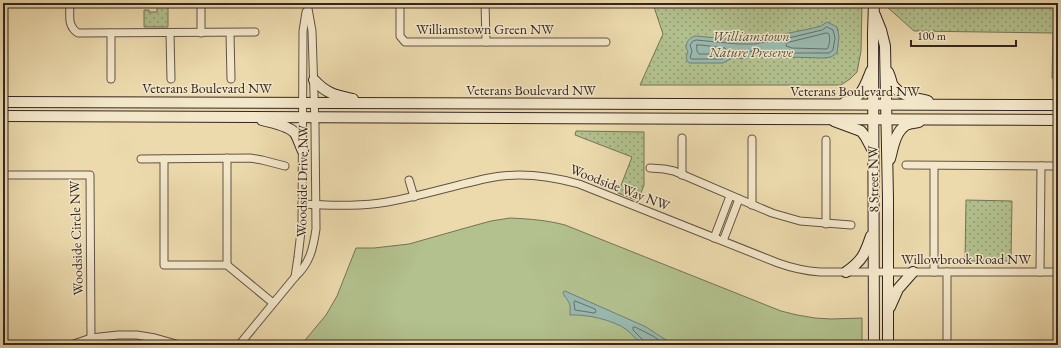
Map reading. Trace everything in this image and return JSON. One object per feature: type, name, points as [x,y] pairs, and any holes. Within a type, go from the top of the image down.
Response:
[{"type":"main road","name":"8 Street NW","points":[[874,3],[874,345]]},
{"type":"main road","name":"8 Street NW","points":[[874,14],[881,30],[885,46],[888,345]]},
{"type":"main road","points":[[834,105],[852,100],[861,93],[866,86],[874,63]]},
{"type":"main road","points":[[885,64],[893,85],[899,92],[908,96],[944,105]]},
{"type":"main road","points":[[314,80],[319,86],[331,94],[372,103]]},
{"type":"main road","name":"Veterans Boulevard NW","points":[[3,102],[1058,105]]},
{"type":"main road","name":"Veterans Boulevard NW","points":[[3,116],[1058,120]]},
{"type":"main road","points":[[242,116],[274,123],[292,130],[296,134],[303,151]]},
{"type":"main road","points":[[826,119],[861,131],[874,152]]},
{"type":"main road","points":[[887,171],[897,135],[907,125],[928,119]]},
{"type":"main road","points":[[846,272],[855,266],[864,255],[874,226]]},
{"type":"main road","points":[[888,312],[898,290],[913,272]]},
{"type":"street","points":[[70,3],[70,21],[72,28],[78,33],[255,32]]},
{"type":"street","points":[[201,3],[201,33]]},
{"type":"street","name":"Williamstown Green NW","points":[[400,3],[400,36],[405,42],[606,42]]},
{"type":"street","points":[[485,3],[486,42]]},
{"type":"street","name":"Woodside Drive NW","points":[[239,345],[301,271],[311,255],[314,246],[316,229],[315,103],[312,31],[307,4]]},
{"type":"street","name":"Woodside Drive NW","points":[[295,277],[301,237],[303,32],[307,4]]},
{"type":"street","points":[[111,33],[111,78]]},
{"type":"street","points":[[170,33],[171,79]]},
{"type":"street","points":[[230,33],[231,79]]},
{"type":"street","points":[[682,138],[682,175]]},
{"type":"street","points":[[752,139],[752,205]]},
{"type":"street","points":[[826,140],[826,224]]},
{"type":"street","points":[[226,265],[227,158]]},
{"type":"street","points":[[141,159],[250,158],[285,166]]},
{"type":"street","points":[[164,159],[164,265],[226,265],[273,303]]},
{"type":"street","points":[[906,165],[1058,166]]},
{"type":"street","points":[[934,166],[934,272]]},
{"type":"street","points":[[1040,272],[1041,166]]},
{"type":"street","points":[[650,168],[668,169],[752,205],[800,222],[851,225]]},
{"type":"street","name":"Woodside Circle NW","points":[[3,175],[90,175],[92,338]]},
{"type":"street","name":"Woodside Way NW","points":[[302,204],[366,205],[386,203],[490,178],[539,176],[579,184],[723,242],[794,268],[820,272],[874,272]]},
{"type":"street","points":[[409,180],[414,197]]},
{"type":"street","points":[[714,238],[730,196]]},
{"type":"street","points":[[723,242],[739,199]]},
{"type":"street","name":"Willowbrook Road NW","points":[[874,272],[1058,272]]},
{"type":"street","points":[[947,272],[947,345]]},
{"type":"street","points":[[71,345],[92,338],[118,335],[137,335],[180,345]]},
{"type":"green space","name":"Williamstown Nature Preserve","points":[[640,3],[862,3],[861,51],[857,72],[841,85],[640,85],[663,34],[654,7]]},
{"type":"green space","points":[[886,3],[1058,3],[1058,82],[1052,78],[1053,33],[914,31],[886,6]]},
{"type":"green space","points":[[157,6],[168,6],[168,27],[144,27],[144,10],[149,10],[149,12],[157,12]]},
{"type":"green space","points":[[576,131],[644,132],[644,185],[638,201],[618,193],[632,157],[575,135]]},
{"type":"green space","points":[[966,200],[1012,201],[1011,261],[965,261]]},
{"type":"green space","points":[[510,218],[538,220],[565,225],[781,311],[815,318],[862,318],[862,345],[301,345],[326,315],[337,296],[356,248],[374,248],[409,244],[491,221]]},
{"type":"water","points":[[827,22],[837,27],[839,37],[837,53],[831,57],[790,57],[783,55],[771,57],[765,54],[755,54],[741,59],[734,57],[723,63],[689,63],[686,59],[688,40],[695,36],[754,40],[809,29],[821,26]]},
{"type":"water","points":[[565,291],[644,326],[664,339],[677,345],[643,345],[627,330],[615,323],[592,317],[570,315],[570,304],[564,295],[563,292]]}]
